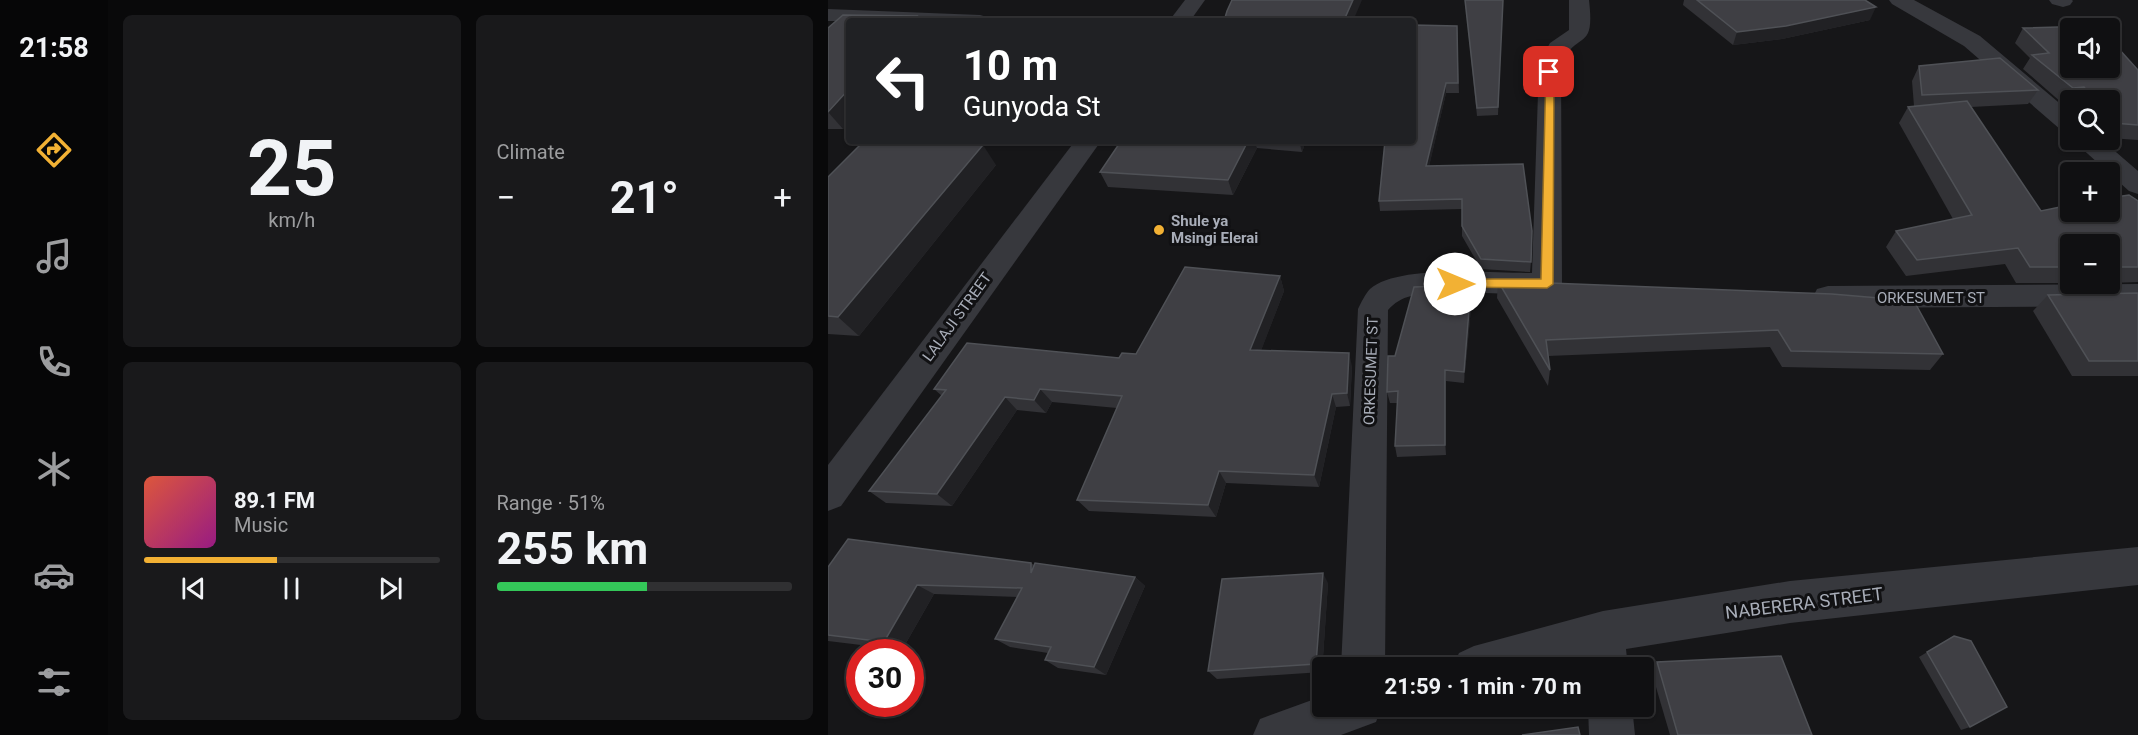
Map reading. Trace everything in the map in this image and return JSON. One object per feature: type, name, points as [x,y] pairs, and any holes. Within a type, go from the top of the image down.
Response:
[{"type":"street","points":[[1181,18],[1195,0]]},
{"type":"street","name":"ORKESUMET ST","points":[[1363,657],[1373,309],[1382,296],[1404,286],[1432,283],[1559,285],[1550,63],[1558,48],[1579,33],[1581,23],[1579,0]]},
{"type":"street","points":[[1899,0],[1972,40],[2060,116]]},
{"type":"street","points":[[828,15],[904,18]]},
{"type":"street","name":"LALAJI STREET","points":[[828,494],[1086,144]]},
{"type":"street","points":[[2098,150],[2138,185]]},
{"type":"street","name":"ORKESUMET ST","points":[[1806,297],[2138,295]]},
{"type":"street","name":"NABERERA STREET","points":[[1554,657],[1605,650],[1790,602],[2135,570]]},
{"type":"street","points":[[1276,735],[1328,717]]},
{"type":"street","points":[[1611,717],[1612,735]]},
{"type":"building","points":[[1232,0],[1353,0],[1345,18],[1225,18]]},
{"type":"building","points":[[1465,0],[1503,0],[1498,107],[1477,108]]},
{"type":"building","points":[[1697,0],[1865,0],[1876,7],[1786,26],[1737,32]]},
{"type":"building","points":[[843,15],[917,16],[915,18],[846,18],[846,92],[828,112],[828,28]]},
{"type":"building","points":[[1416,25],[1457,26],[1458,83],[1446,83],[1426,166],[1523,164],[1532,231],[1531,262],[1481,259],[1462,226],[1462,199],[1379,201],[1385,144],[1416,144]]},
{"type":"building","points":[[2060,27],[2060,78],[2032,55],[2049,53],[2023,28]]},
{"type":"building","points":[[2120,50],[2138,70],[2138,125],[2120,124],[2120,90],[2073,88],[2061,78],[2120,78]]},
{"type":"building","points":[[2000,58],[2038,90],[1922,95],[1919,66]]},
{"type":"building","points":[[1967,101],[2041,211],[2060,207],[2060,222],[2120,222],[2120,196],[2129,195],[2138,201],[2138,267],[2120,267],[2120,234],[2060,234],[2060,267],[2030,267],[2018,248],[1917,260],[1896,231],[1972,215],[1908,107]]},
{"type":"building","points":[[861,144],[983,145],[838,317],[828,316],[828,177]]},
{"type":"building","points":[[1119,144],[1246,144],[1228,180],[1100,172]]},
{"type":"building","points":[[1185,267],[1280,276],[1250,350],[1349,353],[1347,393],[1332,394],[1314,475],[1219,471],[1208,505],[1077,500],[1122,396],[1040,389],[1034,400],[1005,397],[937,494],[869,491],[946,390],[934,389],[967,343],[1119,358],[1122,353],[1136,354]]},
{"type":"building","points":[[1498,281],[1832,294],[1914,301],[1943,354],[1791,351],[1778,330],[1546,340],[1550,370]]},
{"type":"building","points":[[1471,285],[1464,372],[1445,370],[1445,445],[1395,446],[1398,391],[1387,392],[1388,356],[1395,356],[1414,287]]},
{"type":"building","points":[[2138,293],[2138,361],[2089,361],[2048,295]]},
{"type":"building","points":[[848,539],[1031,563],[1031,573],[1035,563],[1135,577],[1094,667],[1045,660],[1051,647],[995,639],[1022,588],[917,585],[886,639],[828,635],[828,567]]},
{"type":"building","points":[[1323,573],[1317,657],[1312,657],[1312,664],[1208,671],[1222,579]]},
{"type":"building","points":[[1954,636],[1971,641],[2007,707],[1970,727],[1927,652]]},
{"type":"building","points":[[1781,656],[1812,735],[1678,735],[1657,662]]},
{"type":"building","points":[[1578,727],[1580,735],[1522,735]]},
{"type":"place","name":"Shule ya Msingi Elerai","points":[[1159,230]]},
{"type":"route","points":[[1455,284],[1547,284],[1549,72]]}]
